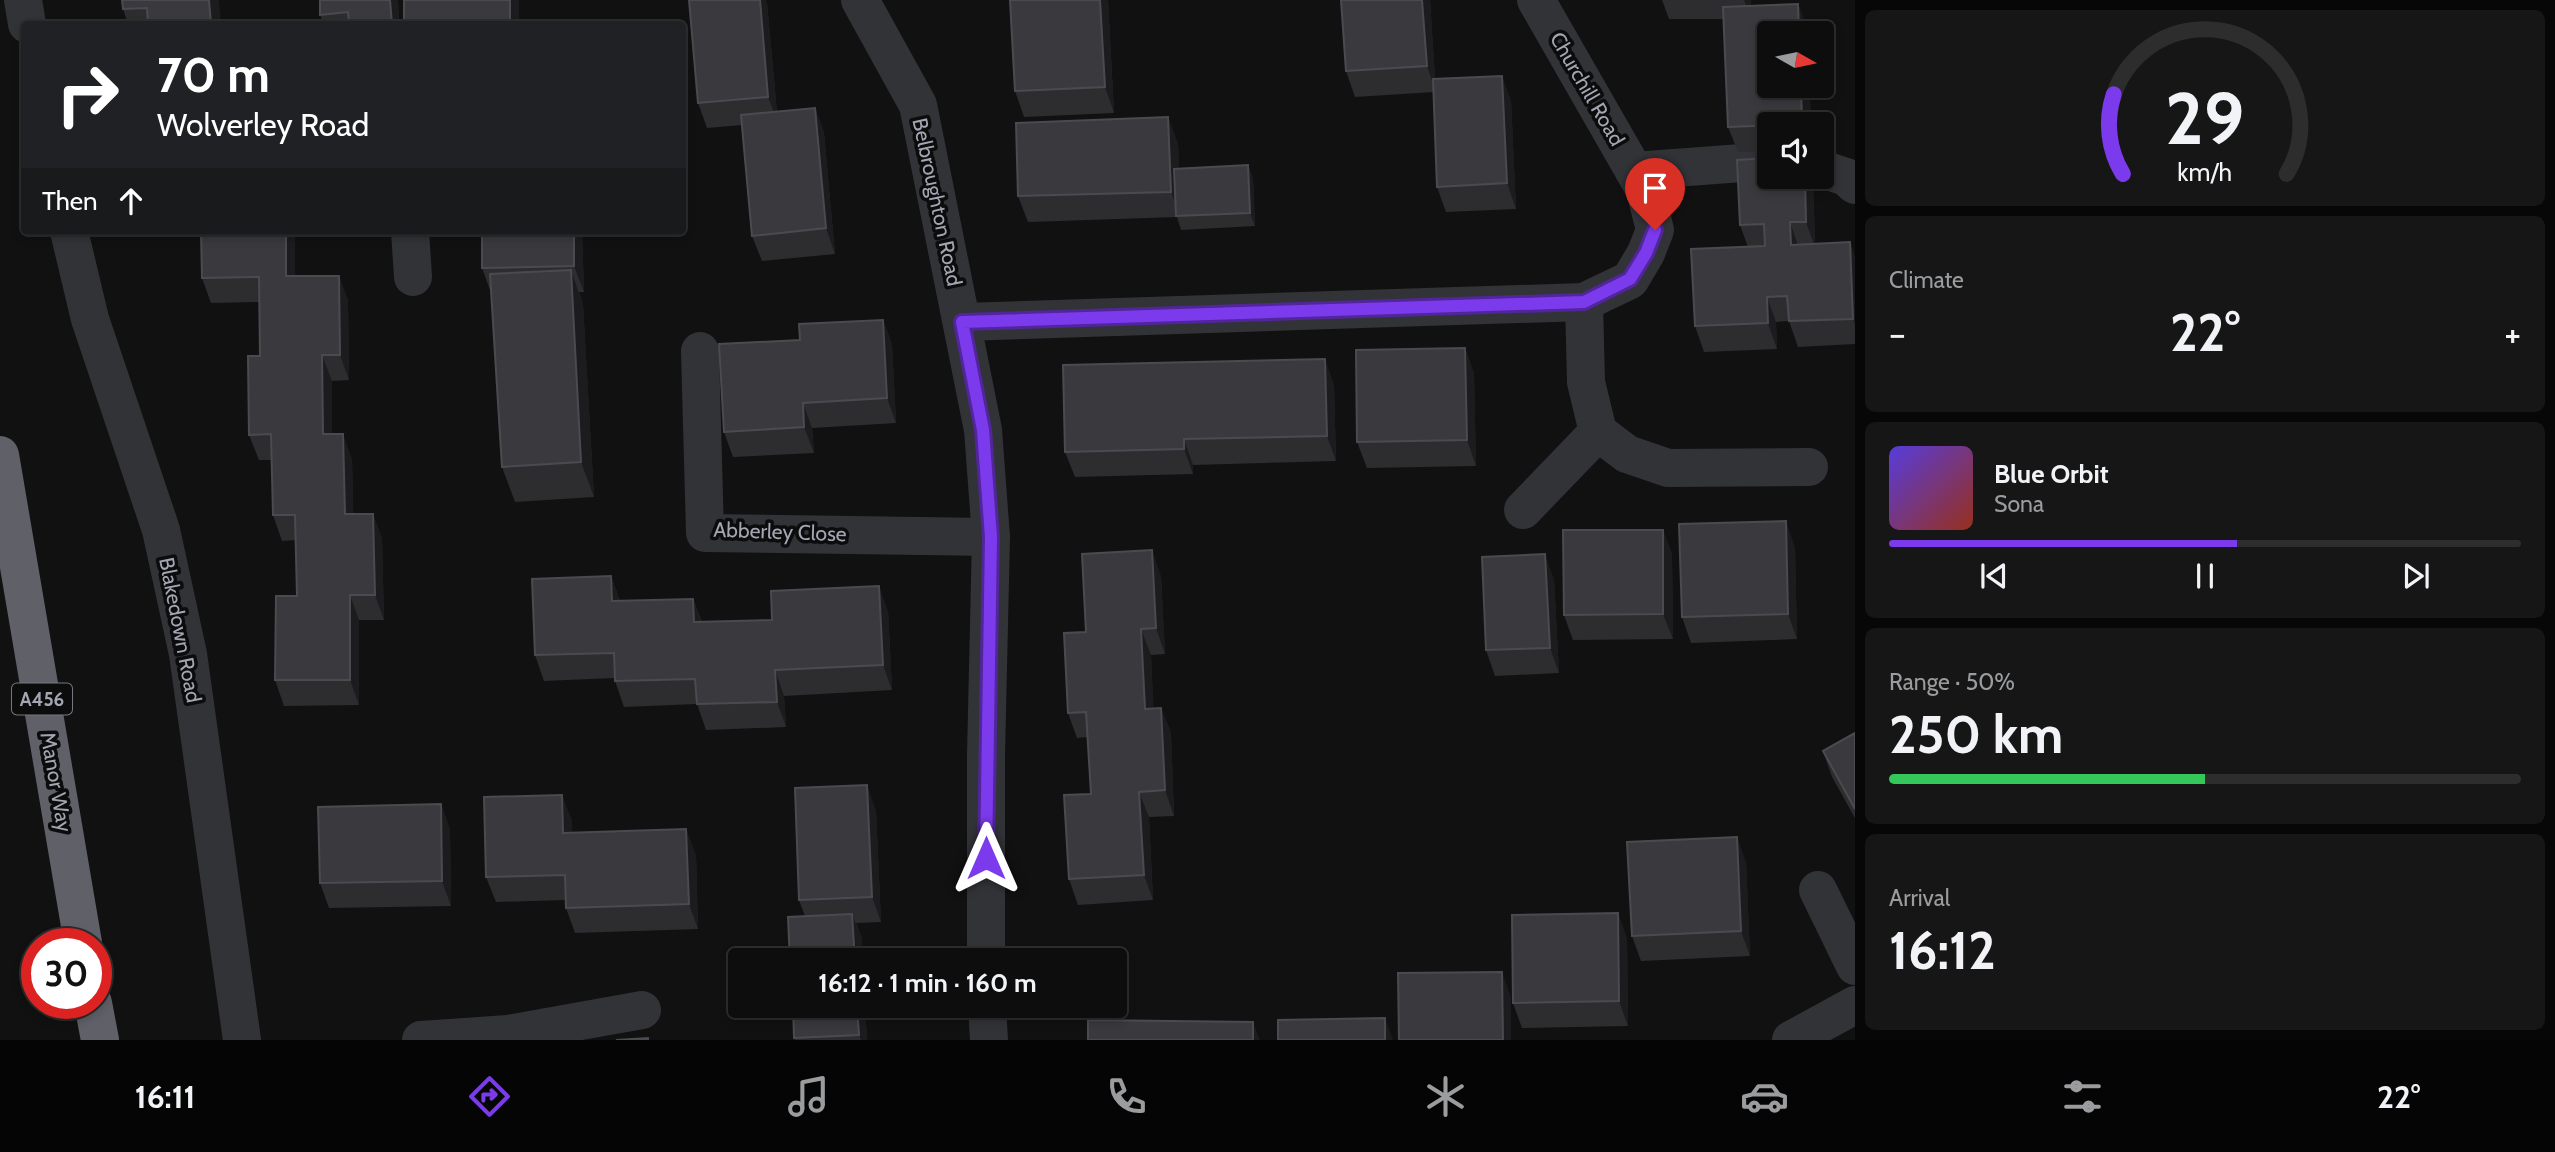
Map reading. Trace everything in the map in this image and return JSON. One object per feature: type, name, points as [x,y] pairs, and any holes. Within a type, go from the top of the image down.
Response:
[{"type":"highway","name":"Manor Way","points":[[0,455],[80,928]]},
{"type":"highway","points":[[96,1019],[100,1040]]},
{"type":"street","points":[[23,0],[26,21]]},
{"type":"street","name":"Belbroughton Road","points":[[860,0],[918,105],[983,430],[991,537],[986,755],[986,948]]},
{"type":"street","name":"Churchill Road","points":[[1536,0],[1645,190],[1655,230],[1630,279],[1584,302]]},
{"type":"street","points":[[1634,171],[1757,162]]},
{"type":"street","points":[[1834,173],[1846,177],[1855,185]]},
{"type":"street","name":"Blakedown Road","points":[[70,235],[90,319],[161,530],[183,629],[242,1040]]},
{"type":"street","points":[[410,235],[413,277]]},
{"type":"street","points":[[962,322],[1584,302],[1586,382],[1598,432],[1627,454],[1668,468],[1808,467]]},
{"type":"street","name":"Abberley Close","points":[[700,351],[705,533],[991,537]]},
{"type":"street","points":[[1523,510],[1598,432]]},
{"type":"street","points":[[1818,890],[1855,966]]},
{"type":"street","points":[[1791,1040],[1855,1004]]},
{"type":"street","points":[[421,1040],[509,1037],[642,1010]]},
{"type":"street","points":[[988,1018],[989,1040]]},
{"type":"building","points":[[122,0],[209,0],[211,21],[148,21],[147,8],[123,9]]},
{"type":"building","points":[[320,0],[390,0],[392,21],[349,21],[348,12],[320,15]]},
{"type":"building","points":[[404,0],[510,0],[510,21],[404,21]]},
{"type":"building","points":[[689,0],[760,0],[768,97],[698,103]]},
{"type":"building","points":[[1010,0],[1100,0],[1105,87],[1015,91]]},
{"type":"building","points":[[1341,0],[1422,0],[1427,66],[1346,71]]},
{"type":"building","points":[[1798,4],[1799,21],[1757,21],[1757,98],[1801,98],[1802,112],[1757,112],[1757,126],[1728,127],[1723,7]]},
{"type":"building","points":[[1502,76],[1507,183],[1437,187],[1433,79]]},
{"type":"building","points":[[815,108],[826,228],[752,236],[741,115]]},
{"type":"building","points":[[1168,117],[1171,192],[1018,196],[1016,123]]},
{"type":"building","points":[[1757,159],[1757,189],[1805,189],[1806,222],[1790,222],[1791,245],[1850,242],[1853,319],[1789,321],[1787,296],[1767,297],[1768,323],[1695,326],[1691,249],[1765,246],[1764,224],[1740,225],[1737,160]]},
{"type":"building","points":[[1248,165],[1250,213],[1176,216],[1174,169]]},
{"type":"building","points":[[201,235],[286,235],[286,276],[339,276],[340,355],[322,355],[323,434],[343,434],[345,514],[373,514],[375,595],[350,595],[350,680],[275,680],[276,596],[297,596],[295,515],[273,515],[271,434],[249,435],[248,356],[260,356],[259,277],[202,278]]},
{"type":"building","points":[[482,235],[574,235],[574,266],[482,268]]},
{"type":"building","points":[[571,270],[581,462],[502,467],[490,274]]},
{"type":"building","points":[[883,320],[887,398],[803,403],[804,427],[724,432],[719,344],[800,340],[799,324]]},
{"type":"building","points":[[1465,348],[1467,440],[1357,442],[1356,350]]},
{"type":"building","points":[[1325,359],[1327,436],[1184,439],[1184,449],[1065,452],[1063,365]]},
{"type":"building","points":[[1786,521],[1788,614],[1682,617],[1679,524]]},
{"type":"building","points":[[1563,530],[1663,530],[1663,614],[1564,615]]},
{"type":"building","points":[[1152,550],[1156,628],[1141,629],[1145,709],[1161,708],[1165,790],[1139,792],[1144,875],[1069,879],[1064,795],[1091,794],[1086,712],[1068,713],[1064,633],[1086,632],[1082,554]]},
{"type":"building","points":[[1545,554],[1550,648],[1486,650],[1482,557]]},
{"type":"building","points":[[611,576],[612,601],[693,599],[694,622],[772,620],[771,591],[879,586],[883,665],[775,670],[777,702],[697,704],[695,679],[615,681],[614,653],[535,655],[532,579]]},
{"type":"building","points":[[1855,733],[1855,809],[1823,751]]},
{"type":"building","points":[[867,785],[872,897],[799,900],[795,788]]},
{"type":"building","points":[[562,795],[563,833],[686,829],[689,904],[566,908],[565,875],[486,877],[484,797]]},
{"type":"building","points":[[441,804],[442,881],[320,883],[318,807]]},
{"type":"building","points":[[1737,837],[1741,931],[1632,936],[1627,842]]},
{"type":"building","points":[[1618,913],[1619,1001],[1513,1003],[1512,915]]},
{"type":"building","points":[[852,914],[854,948],[789,948],[788,917]]},
{"type":"building","points":[[1502,972],[1503,1040],[1399,1040],[1398,973]]},
{"type":"building","points":[[793,1018],[858,1018],[859,1035],[794,1038]]},
{"type":"building","points":[[1385,1018],[1385,1040],[1278,1040],[1278,1020]]},
{"type":"building","points":[[1088,1020],[1253,1022],[1253,1040],[1088,1040]]},
{"type":"building","points":[[648,1038],[648,1040],[616,1040]]},
{"type":"route","points":[[986,858],[991,537],[983,430],[962,322],[1584,302],[1630,279],[1646,253],[1655,230]]}]
